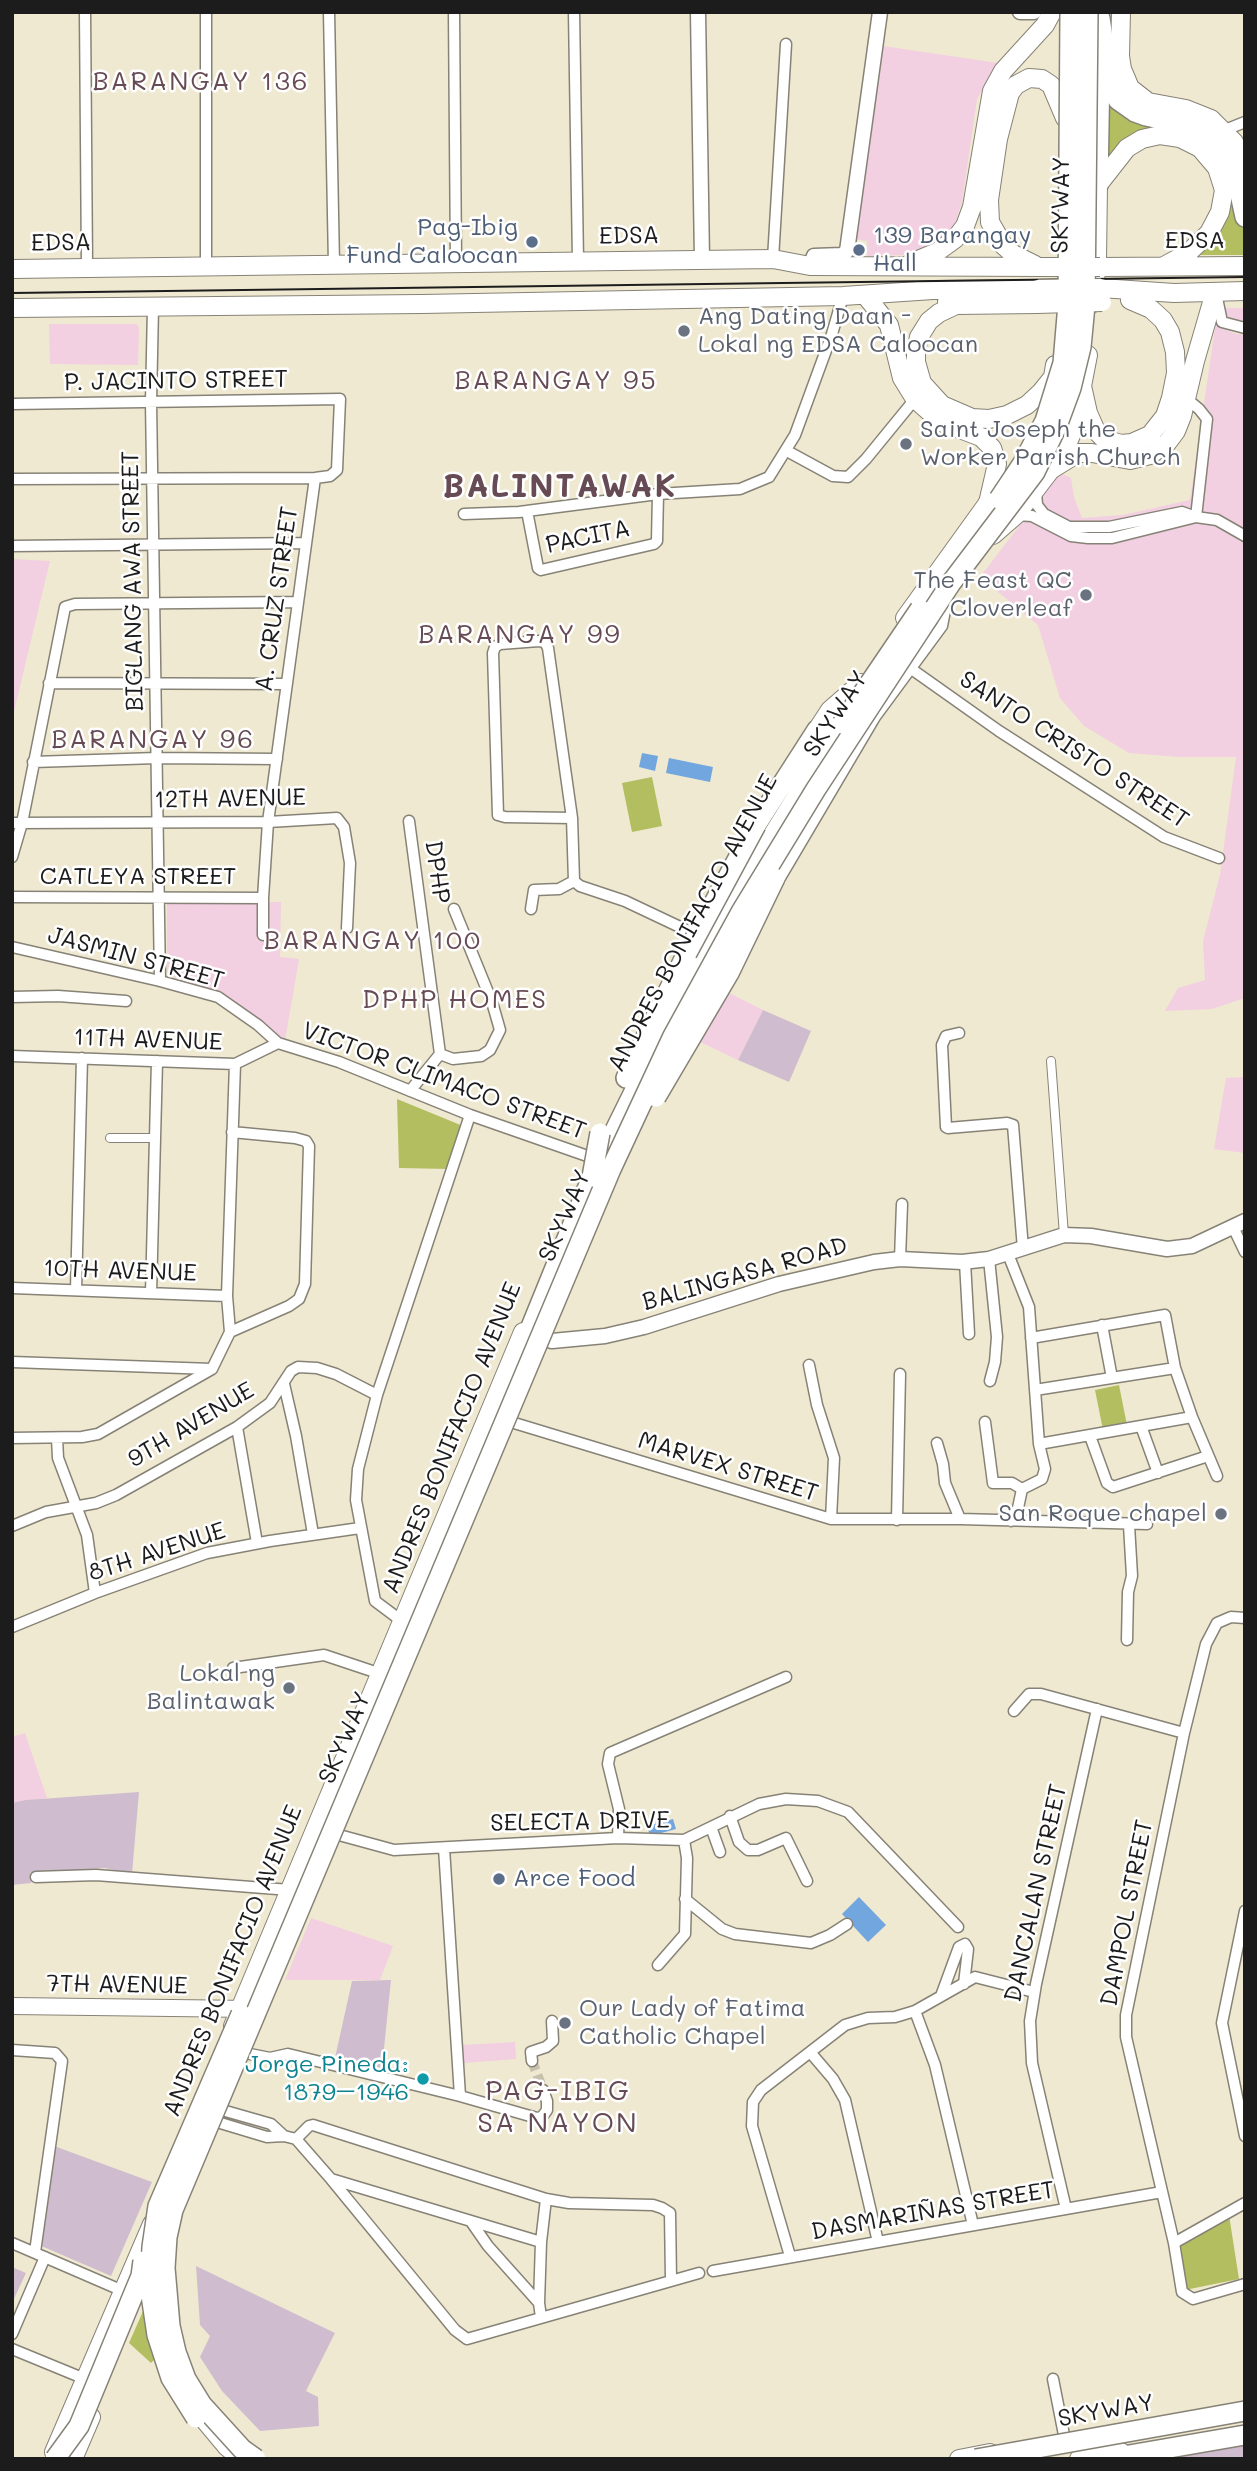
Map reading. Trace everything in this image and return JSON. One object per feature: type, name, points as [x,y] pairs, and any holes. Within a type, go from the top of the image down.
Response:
[{"type":"highway","name":"SKYWAY","points":[[236,2459],[210,2435],[190,2410],[163,2355],[150,2288],[158,2206],[600,1168],[664,1031],[729,906],[810,772],[887,655],[1023,463],[1045,421],[1063,363],[1068,304],[1070,12]]},
{"type":"highway","name":"SKYWAY","points":[[256,2459],[242,2449],[202,2405],[186,2379],[176,2352],[170,2326],[165,2268],[167,2237],[173,2210],[600,1168],[768,867],[951,583],[1035,471],[1058,426],[1082,347],[1093,14]]},
{"type":"highway","points":[[1090,183],[1093,14]]},
{"type":"highway","points":[[1093,14],[1118,100],[1146,116],[1193,126],[1214,138],[1234,166],[1245,217]]},
{"type":"highway","points":[[600,1168],[671,1073],[729,973],[772,884],[824,794],[875,717]]},
{"type":"highway","points":[[600,1168],[600,1133],[687,953],[756,825],[817,730]]},
{"type":"highway","points":[[53,2459],[79,2426],[121,2326],[141,2276],[147,2238],[158,2206]]},
{"type":"highway","name":"SKYWAY","points":[[976,2459],[1245,2409]]},
{"type":"highway","name":"SKYWAY","points":[[1106,2459],[1245,2432]]},
{"type":"main road","points":[[900,266],[937,252],[955,239],[965,226],[972,207],[985,119],[992,91],[1003,71],[1045,25],[1052,12]]},
{"type":"main road","name":"ANDRES BONIFACIO AVENUE","points":[[53,2459],[488,1416],[600,1168],[708,940],[780,808],[861,683],[1021,456],[1045,402],[1053,377],[1063,311],[1065,117],[1061,12]]},
{"type":"main road","points":[[1121,12],[1120,55],[1129,88],[1148,102],[1196,112],[1211,119],[1225,130],[1245,164]]},
{"type":"main road","points":[[1041,267],[1007,249],[990,222],[989,200],[998,139],[1008,97],[1016,85],[1026,79],[1037,78],[1048,82],[1065,117]]},
{"type":"main road","points":[[1130,300],[1158,314],[1173,341],[1176,361],[1175,383],[1165,416],[1147,437],[1127,444],[1110,442],[1100,436],[1093,427],[1082,386],[1099,299],[1090,183],[1127,148],[1148,137],[1166,135],[1200,148],[1213,162],[1224,190],[1218,218],[1202,242],[1164,266]]},
{"type":"main road","name":"EDSA","points":[[12,269],[773,259],[810,265],[1245,265]]},
{"type":"main road","name":"EDSA","points":[[865,295],[914,292],[1099,299],[1245,291]]},
{"type":"main road","points":[[914,292],[957,304]]},
{"type":"main road","points":[[1047,470],[1070,456],[1082,453],[1124,460],[1150,455],[1172,437],[1187,400],[1215,292]]},
{"type":"main road","points":[[1099,299],[1130,300],[1174,293]]},
{"type":"main road","points":[[12,308],[865,295],[889,325],[902,378],[915,400],[941,422],[981,437],[992,448],[996,464],[988,503]]},
{"type":"main road","points":[[1038,296],[957,304],[939,313],[929,321],[919,337],[917,368],[922,383],[942,405],[972,418],[997,418],[1014,413],[1027,405],[1053,377]]},
{"type":"main road","name":"ANDRES BONIFACIO AVENUE","points":[[73,2459],[337,1835],[507,1420],[640,1109],[722,949],[770,866],[865,711],[949,592],[993,535],[1016,515],[1047,470],[1082,386]]},
{"type":"main road","name":"ANDRES BONIFACIO AVENUE","points":[[993,535],[996,527],[1047,470]]},
{"type":"main road","points":[[810,763],[817,730],[830,710],[861,683]]},
{"type":"main road","name":"7TH AVENUE","points":[[12,2006],[264,2009]]},
{"type":"main road","points":[[147,2281],[170,2364],[185,2396],[205,2423],[242,2459]]},
{"type":"main road","points":[[959,2459],[1245,2409]]},
{"type":"main road","points":[[1079,2459],[1245,2432]]},
{"type":"main road","points":[[1065,2440],[1067,2459]]},
{"type":"street","points":[[85,12],[87,267]]},
{"type":"street","points":[[206,12],[206,266]]},
{"type":"street","points":[[330,12],[334,264]]},
{"type":"street","points":[[454,12],[456,262]]},
{"type":"street","points":[[574,12],[578,261]]},
{"type":"street","points":[[698,12],[702,260]]},
{"type":"street","points":[[810,265],[814,256],[842,255],[847,251],[880,12]]},
{"type":"street","points":[[1020,12],[1034,12]]},
{"type":"street","points":[[773,259],[786,44]]},
{"type":"street","points":[[1225,130],[1245,122]]},
{"type":"street","points":[[1215,292],[1223,321],[1245,328]]},
{"type":"street","points":[[464,514],[527,511],[658,494],[740,489],[769,477],[795,435],[843,296]]},
{"type":"street","name":"BIGLANG AWA STREET","points":[[153,307],[151,402],[160,981]]},
{"type":"street","name":"P. JACINTO STREET","points":[[12,404],[340,399],[337,470],[330,476],[315,478]]},
{"type":"street","points":[[787,450],[834,476],[848,477],[915,400]]},
{"type":"street","points":[[1187,400],[1207,419],[1196,517]]},
{"type":"street","points":[[1047,470],[1037,505],[1044,514],[1069,527],[1109,527],[1182,512],[1217,520],[1245,536]]},
{"type":"street","points":[[12,480],[315,478]]},
{"type":"street","name":"A. CRUZ STREET","points":[[263,935],[268,822],[315,478]]},
{"type":"street","name":"PACITA","points":[[527,511],[538,568],[541,570],[654,544],[657,541],[658,494]]},
{"type":"street","points":[[1016,515],[1032,516],[1071,536],[1088,538],[1112,538],[1196,517]]},
{"type":"street","points":[[12,546],[306,543]]},
{"type":"street","name":"ANDRES BONIFACIO AVENUE","points":[[640,1109],[693,1037],[793,853],[875,717],[942,626],[949,592]]},
{"type":"street","points":[[12,858],[17,823],[33,762],[65,607],[75,604],[298,602]]},
{"type":"street","points":[[572,818],[498,815],[493,653],[495,647],[500,644],[545,642],[572,818],[574,881],[580,886],[625,901],[708,940]]},
{"type":"street","name":"SANTO CRISTO STREET","points":[[911,668],[999,731],[1164,837],[1219,858]]},
{"type":"street","points":[[49,683],[287,684]]},
{"type":"street","points":[[33,762],[157,758],[277,759]]},
{"type":"street","name":"12TH AVENUE","points":[[17,823],[268,822],[332,818],[340,821],[344,827],[350,863],[347,928]]},
{"type":"street","name":"DPHP","points":[[408,821],[440,1054],[453,1059],[481,1056],[490,1049],[500,1030],[492,1002],[454,909]]},
{"type":"street","points":[[531,909],[534,890],[559,889],[574,881]]},
{"type":"street","name":"CATLEYA STREET","points":[[12,897],[263,898]]},
{"type":"street","name":"JASMIN STREET","points":[[12,947],[218,997],[258,1025],[278,1043]]},
{"type":"street","points":[[12,997],[58,996],[126,1001]]},
{"type":"street","points":[[959,1033],[946,1036],[942,1045],[946,1127],[948,1129],[1007,1123],[1013,1125],[1023,1249]]},
{"type":"street","name":"VICTOR CLIMACO STREET","points":[[278,1043],[339,1062],[600,1168]]},
{"type":"street","name":"11TH AVENUE","points":[[12,1056],[235,1064],[278,1043]]},
{"type":"street","points":[[410,1091],[440,1054]]},
{"type":"street","points":[[76,1290],[82,1058]]},
{"type":"street","points":[[150,1293],[157,1061]]},
{"type":"street","points":[[1051,1061],[1064,1235]]},
{"type":"street","points":[[12,1438],[98,1434],[212,1369],[230,1332],[227,1297],[235,1064]]},
{"type":"street","points":[[403,1622],[375,1601],[356,1500],[358,1469],[377,1395],[470,1115]]},
{"type":"street","points":[[230,1332],[289,1306],[299,1299],[303,1292],[310,1151],[306,1141],[301,1139],[232,1132]]},
{"type":"street","points":[[110,1138],[155,1138]]},
{"type":"street","points":[[900,1259],[902,1204]]},
{"type":"street","points":[[1239,1224],[1245,1252]]},
{"type":"street","name":"BALINGASA ROAD","points":[[542,1338],[552,1341],[605,1336],[779,1284],[874,1262],[900,1259],[965,1262],[989,1259],[1064,1235],[1091,1236],[1167,1249],[1192,1246],[1239,1224]]},
{"type":"street","points":[[1008,1254],[1029,1307],[1039,1444],[1045,1475],[1022,1489]]},
{"type":"street","points":[[989,1259],[996,1337],[995,1362],[990,1381]]},
{"type":"street","points":[[965,1262],[969,1334]]},
{"type":"street","name":"10TH AVENUE","points":[[12,1288],[227,1297]]},
{"type":"street","points":[[1031,1338],[1165,1315],[1175,1368],[1217,1476]]},
{"type":"street","points":[[1102,1325],[1112,1378]]},
{"type":"street","points":[[12,1362],[212,1369]]},
{"type":"street","points":[[809,1365],[817,1405],[834,1458],[831,1519]]},
{"type":"street","name":"9TH AVENUE","points":[[12,1526],[46,1512],[96,1503],[116,1495],[237,1427],[270,1403],[291,1371],[298,1367],[317,1368],[335,1374],[377,1395]]},
{"type":"street","points":[[1035,1391],[1175,1368]]},
{"type":"street","points":[[897,1520],[900,1374]]},
{"type":"street","points":[[284,1384],[313,1534]]},
{"type":"street","name":"MARVEX STREET","points":[[488,1416],[831,1519],[1147,1524]]},
{"type":"street","points":[[1039,1444],[1192,1417]]},
{"type":"street","points":[[985,1422],[993,1483],[1012,1482],[1022,1489]]},
{"type":"street","points":[[1141,1426],[1158,1473]]},
{"type":"street","points":[[237,1427],[257,1543]]},
{"type":"street","points":[[1090,1436],[1110,1486],[1113,1487],[1208,1456]]},
{"type":"street","points":[[57,1438],[58,1458],[66,1484],[87,1535],[95,1593]]},
{"type":"street","points":[[937,1443],[945,1482],[960,1519]]},
{"type":"street","points":[[1011,1521],[1018,1508],[1022,1489]]},
{"type":"street","points":[[1128,1640],[1128,1592],[1132,1576],[1129,1525]]},
{"type":"street","name":"8TH AVENUE","points":[[12,1627],[95,1593],[207,1553],[360,1528]]},
{"type":"street","name":"DAMPOL STREET","points":[[1245,1618],[1231,1617],[1217,1623],[1211,1631],[1184,1733],[1126,2015],[1126,2037],[1174,2243],[1182,2292],[1193,2299],[1245,2284]]},
{"type":"street","points":[[233,1668],[324,1655],[381,1674]]},
{"type":"street","points":[[618,1838],[619,1809],[607,1758],[615,1749],[786,1677]]},
{"type":"street","points":[[1014,1711],[1029,1694],[1041,1694],[1184,1733]]},
{"type":"street","name":"DANCALAN STREET","points":[[1066,2209],[1032,2063],[1030,2021],[1034,1992],[1097,1709]]},
{"type":"street","name":"SELECTA DRIVE","points":[[315,1828],[388,1849],[618,1838],[684,1840],[759,1804],[786,1799],[818,1801],[848,1812],[958,1927]]},
{"type":"street","points":[[730,1816],[739,1842],[748,1850],[758,1850],[786,1839],[807,1881]]},
{"type":"street","points":[[711,1827],[720,1845],[720,1852]]},
{"type":"street","points":[[658,1965],[684,1936],[687,1858],[684,1840]]},
{"type":"street","points":[[444,1848],[460,2096]]},
{"type":"street","points":[[36,1877],[96,1875],[290,1890]]},
{"type":"street","points":[[685,1899],[722,1929],[735,1934],[811,1943],[847,1924]]},
{"type":"street","points":[[1245,1911],[1222,2022],[1245,2136]]},
{"type":"street","points":[[941,1996],[959,1947],[965,1944],[968,1949],[964,1984]]},
{"type":"street","points":[[790,2256],[752,2126],[752,2102],[761,2090],[845,2025],[868,2018],[895,2017],[915,2011],[975,1977],[1034,1992]]},
{"type":"street","points":[[915,2011],[935,2066],[973,2225]]},
{"type":"street","points":[[531,2061],[531,2052],[546,2047],[553,2041],[552,2021]]},
{"type":"street","points":[[12,2050],[55,2053],[61,2057],[62,2065],[40,2254],[12,2334]]},
{"type":"street","points":[[810,2052],[834,2079],[845,2101],[878,2242]]},
{"type":"street","points":[[245,2053],[270,2058],[288,2054],[540,2118],[548,2107],[543,2090]]},
{"type":"street","points":[[219,2116],[267,2137],[284,2136],[296,2139],[455,2330],[467,2339],[699,2273]]},
{"type":"street","points":[[296,2139],[313,2125],[546,2199],[569,2203],[653,2205],[662,2208],[670,2213],[671,2280]]},
{"type":"street","points":[[331,2179],[541,2242]]},
{"type":"street","name":"DASMARIÑAS STREET","points":[[713,2271],[1161,2192]]},
{"type":"street","points":[[541,2317],[541,2242],[546,2199]]},
{"type":"street","points":[[1174,2243],[1245,2203]]},
{"type":"street","points":[[472,2223],[488,2246],[539,2303]]},
{"type":"street","points":[[12,2243],[123,2291]]},
{"type":"street","points":[[12,2348],[85,2379]]},
{"type":"street","points":[[1053,2379],[1065,2440]]},
{"type":"shaded area","points":[[883,46],[998,63],[977,99],[962,202],[954,226],[945,238],[920,252],[867,256],[867,241],[854,239]]},
{"type":"shaded area","points":[[1225,308],[1245,308],[1245,322],[1226,318]]},
{"type":"shaded area","points":[[1216,321],[1217,326],[1236,334],[1245,334],[1245,998],[1212,1009],[1165,1011],[1178,988],[1205,980],[1203,941],[1220,875],[1236,757],[1179,757],[1129,753],[1084,726],[1060,698],[1038,625],[980,577],[1060,473],[1071,478],[1074,497],[1082,518],[1123,515],[1190,500]]},
{"type":"shaded area","points":[[49,324],[137,324],[138,365],[50,364]]},
{"type":"shaded area","points":[[12,559],[50,561],[12,720]]},
{"type":"shaded area","points":[[281,902],[280,957],[299,959],[285,1041],[223,993],[167,975],[167,903]]},
{"type":"shaded area","points":[[721,989],[763,1010],[738,1060],[696,1040]]},
{"type":"shaded area","points":[[763,1010],[811,1031],[789,1082],[738,1060]]},
{"type":"shaded area","points":[[1245,1077],[1245,1153],[1214,1149],[1226,1078]]},
{"type":"shaded area","points":[[25,1733],[47,1798],[12,1803],[12,1737]]},
{"type":"shaded area","points":[[139,1792],[132,1874],[105,1868],[30,1873],[31,1883],[12,1885],[12,1803]]},
{"type":"shaded area","points":[[311,1918],[393,1946],[380,1980],[285,1980]]},
{"type":"shaded area","points":[[391,1980],[382,2068],[335,2058],[352,1981]]},
{"type":"shaded area","points":[[515,2042],[516,2059],[464,2063],[463,2045]]},
{"type":"shaded area","points":[[54,2146],[152,2182],[111,2276],[39,2245]]},
{"type":"shaded area","points":[[196,2266],[335,2333],[306,2391],[318,2397],[319,2426],[260,2431],[222,2391],[200,2357],[210,2336],[200,2325]]},
{"type":"shaded area","points":[[12,2267],[26,2273],[12,2303]]},
{"type":"shaded area","points":[[1245,2444],[1245,2459],[1157,2459]]},
{"type":"green space","points":[[1108,95],[1130,116],[1188,130],[1204,137],[1220,154],[1229,172],[1237,209],[1245,228],[1245,255],[1194,255],[1218,234],[1228,214],[1230,195],[1223,169],[1201,142],[1177,132],[1151,131],[1123,142],[1107,167]]},
{"type":"green space","points":[[652,777],[662,826],[632,832],[622,783]]},
{"type":"green space","points":[[397,1099],[463,1126],[449,1169],[399,1168]]},
{"type":"green space","points":[[1119,1385],[1127,1425],[1103,1430],[1095,1390]]},
{"type":"green space","points":[[1229,2215],[1239,2279],[1185,2290],[1176,2246]]},
{"type":"green space","points":[[144,2309],[157,2357],[151,2363],[129,2343]]},
{"type":"water","points":[[642,753],[658,756],[655,771],[639,767]]},
{"type":"water","points":[[669,758],[713,767],[710,782],[666,773]]},
{"type":"water","points":[[673,1819],[676,1829],[650,1836],[647,1826]]},
{"type":"water","points":[[859,1897],[886,1925],[868,1942],[842,1914]]},
{"type":"tunnel","points":[[532,2061],[543,2090]]},
{"type":"tram line","points":[[12,293],[1245,277]]},
{"type":"place","name":"Pag-Ibig Fund Caloocan","points":[[532,242]]},
{"type":"place","name":"139 Barangay Hall","points":[[859,250]]},
{"type":"place","name":"Ang Dating Daan - Lokal ng EDSA Caloocan","points":[[684,331]]},
{"type":"place","name":"Saint Joseph the Worker Parish Church","points":[[906,444]]},
{"type":"place","name":"The Feast QC Cloverleaf","points":[[1086,595]]},
{"type":"place","name":"San Roque chapel","points":[[1221,1514]]},
{"type":"place","name":"Lokal ng Balintawak","points":[[289,1688]]},
{"type":"place","name":"Arce Food","points":[[499,1879]]},
{"type":"place","name":"Our Lady of Fatima Catholic Chapel","points":[[565,2023]]},
{"type":"place","name":"Jorge Pineda: 1879–1946","points":[[423,2079]]},
{"type":"district","name":"BARANGAY 136","points":[[201,82]]},
{"type":"district","name":"BARANGAY 95","points":[[556,381]]},
{"type":"district","name":"BALINTAWAK","points":[[560,487]]},
{"type":"district","name":"BARANGAY 99","points":[[520,635]]},
{"type":"district","name":"BARANGAY 96","points":[[153,740]]},
{"type":"district","name":"BARANGAY 100","points":[[373,941]]},
{"type":"district","name":"DPHP HOMES","points":[[455,1000]]},
{"type":"district","name":"PAG-IBIG SA NAYON","points":[[558,2107]]}]
